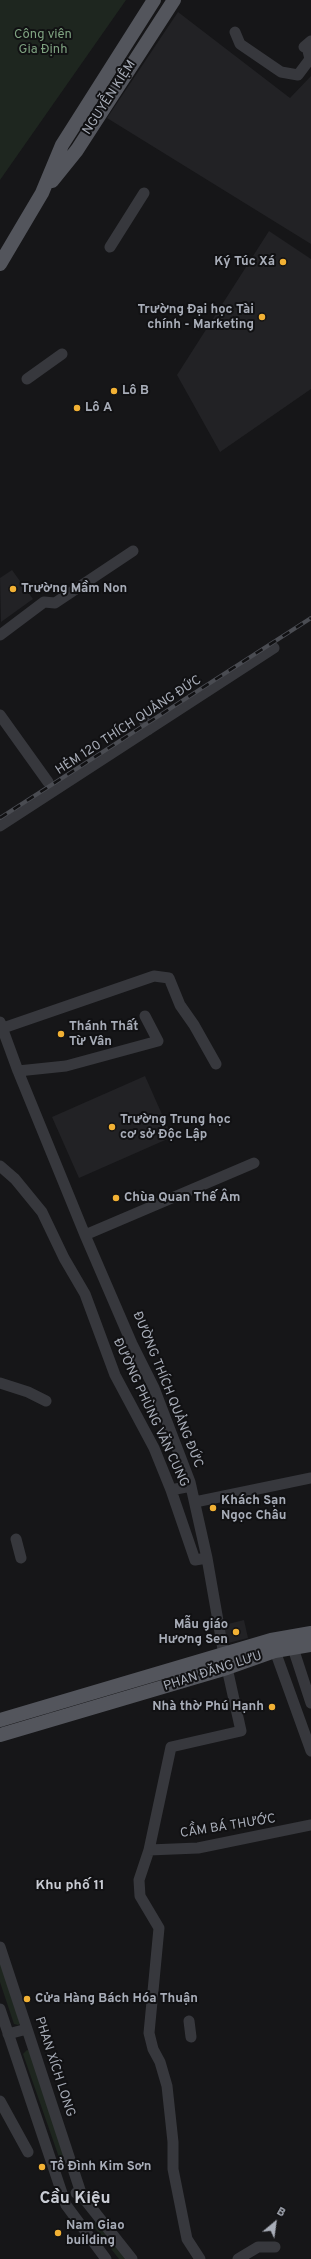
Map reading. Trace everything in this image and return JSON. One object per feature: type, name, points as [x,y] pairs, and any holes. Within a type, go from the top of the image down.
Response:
[{"type":"main road","name":"NGUYỄN KIỆM","points":[[42,194],[62,145],[154,0]]},
{"type":"main road","points":[[42,194],[68,148],[166,0]]},
{"type":"main road","name":"NGUYỄN KIỆM","points":[[0,264],[42,194],[77,150],[174,0]]},
{"type":"main road","name":"PHAN ĐĂNG LƯU","points":[[0,1735],[226,1661],[271,1640],[311,1633]]},
{"type":"main road","name":"PHAN ĐĂNG LƯU","points":[[0,1720],[226,1661],[311,1645]]},
{"type":"street","points":[[235,32],[240,44],[281,72],[298,75],[310,59],[308,47]]},
{"type":"street","points":[[110,247],[144,193]]},
{"type":"street","points":[[27,379],[62,354]]},
{"type":"street","points":[[0,635],[44,602],[55,603],[133,551]]},
{"type":"street","name":"HẺM 120 THÍCH QUẢNG ĐỨC","points":[[0,826],[146,725],[274,648]]},
{"type":"street","points":[[0,716],[48,782]]},
{"type":"street","points":[[145,1016],[158,1041],[66,1066],[18,1071],[1,1026],[154,976],[169,978],[180,1005],[194,1025],[216,1064]]},
{"type":"street","name":"ĐƯỜNG THÍCH QUẢNG ĐỨC","points":[[18,1071],[85,1235],[132,1344],[154,1388],[191,1486],[199,1518],[226,1661]]},
{"type":"street","points":[[85,1235],[254,1163]]},
{"type":"street","name":"ĐƯỜNG PHÙNG VĂN CUNG","points":[[0,1166],[15,1179],[42,1212],[86,1294],[115,1375],[154,1448],[171,1490],[195,1560],[207,1558]]},
{"type":"street","points":[[0,1383],[28,1392],[46,1400]]},
{"type":"street","points":[[195,1502],[311,1478]]},
{"type":"street","points":[[171,1490],[191,1486]]},
{"type":"street","points":[[182,1522],[199,1518]]},
{"type":"street","points":[[16,1539],[21,1558]]},
{"type":"street","points":[[293,1648],[311,1703]]},
{"type":"street","points":[[275,1651],[311,1751]]},
{"type":"street","points":[[200,2259],[187,2239],[173,2169],[173,2142],[166,2086],[160,2062],[153,2049],[149,2034],[159,1928],[140,1896],[139,1880],[149,1850],[171,1747],[241,1731],[226,1661]]},
{"type":"street","name":"CẦM BÁ THƯỚC","points":[[149,1850],[198,1848],[311,1825]]},
{"type":"street","name":"PHAN XÍCH LONG","points":[[0,1947],[82,2197],[132,2259]]},
{"type":"street","points":[[0,2009],[69,2205],[106,2259]]},
{"type":"street","points":[[189,2021],[191,2037]]},
{"type":"street","points":[[8,2034],[27,2029]]},
{"type":"street","points":[[0,2101],[28,2152]]},
{"type":"street","points":[[69,2205],[80,2209],[83,2205],[82,2197]]},
{"type":"street","points":[[238,2259],[258,2246],[274,2247]]},
{"type":"shaded area","points":[[178,12],[290,98],[311,76],[311,244],[107,118]]},
{"type":"shaded area","name":"Trường Đại học Tài chính - Marketing","points":[[269,231],[311,259],[311,389],[220,452],[177,375]]},
{"type":"shaded area","name":"Trường Mầm Non","points":[[12,570],[33,599],[1,622],[0,578]]},
{"type":"shaded area","name":"Trường Trung học cơ sở Độc Lập","points":[[145,1076],[172,1137],[79,1178],[52,1117]]},
{"type":"shaded area","name":"Mẫu giáo Hương Sen","points":[[244,1620],[248,1638],[228,1643],[224,1625]]},
{"type":"green space","name":"Công viên Gia Định","points":[[0,0],[126,0],[0,180]]},
{"type":"green space","points":[[0,1956],[20,2024],[18,2025],[14,2024],[0,1982]]},
{"type":"green space","points":[[27,2050],[30,2051],[68,2165],[66,2168],[62,2166],[23,2054]]},
{"type":"green space","points":[[98,2221],[128,2259],[119,2259],[93,2226],[94,2222]]},
{"type":"railway","points":[[0,818],[311,618]]},
{"type":"place","name":"Ký Túc Xá","points":[[283,262]]},
{"type":"place","name":"Trường Đại học Tài chính - Marketing","points":[[262,317]]},
{"type":"place","name":"Lô B","points":[[114,391]]},
{"type":"place","name":"Lô A","points":[[77,408]]},
{"type":"place","name":"Trường Mầm Non","points":[[13,589]]},
{"type":"place","name":"Thánh Thất Từ Vân","points":[[61,1034]]},
{"type":"place","name":"Trường Trung học cơ sở Độc Lập","points":[[112,1127]]},
{"type":"place","name":"Chùa Quan Thế Âm","points":[[116,1198]]},
{"type":"place","name":"Khách Sạn Ngọc Châu","points":[[213,1508]]},
{"type":"place","name":"Mẫu giáo Hương Sen","points":[[236,1632]]},
{"type":"place","name":"Nhà thờ Phú Hạnh","points":[[272,1707]]},
{"type":"place","name":"Cửa Hàng Bách Hóa Thuận","points":[[27,1999]]},
{"type":"place","name":"Tổ Đình Kim Sơn","points":[[42,2167]]},
{"type":"place","name":"Nam Giao building","points":[[58,2233]]},
{"type":"district","name":"Khu phố 11","points":[[70,1886]]},
{"type":"district","name":"Cầu Kiệu","points":[[75,2200]]}]
